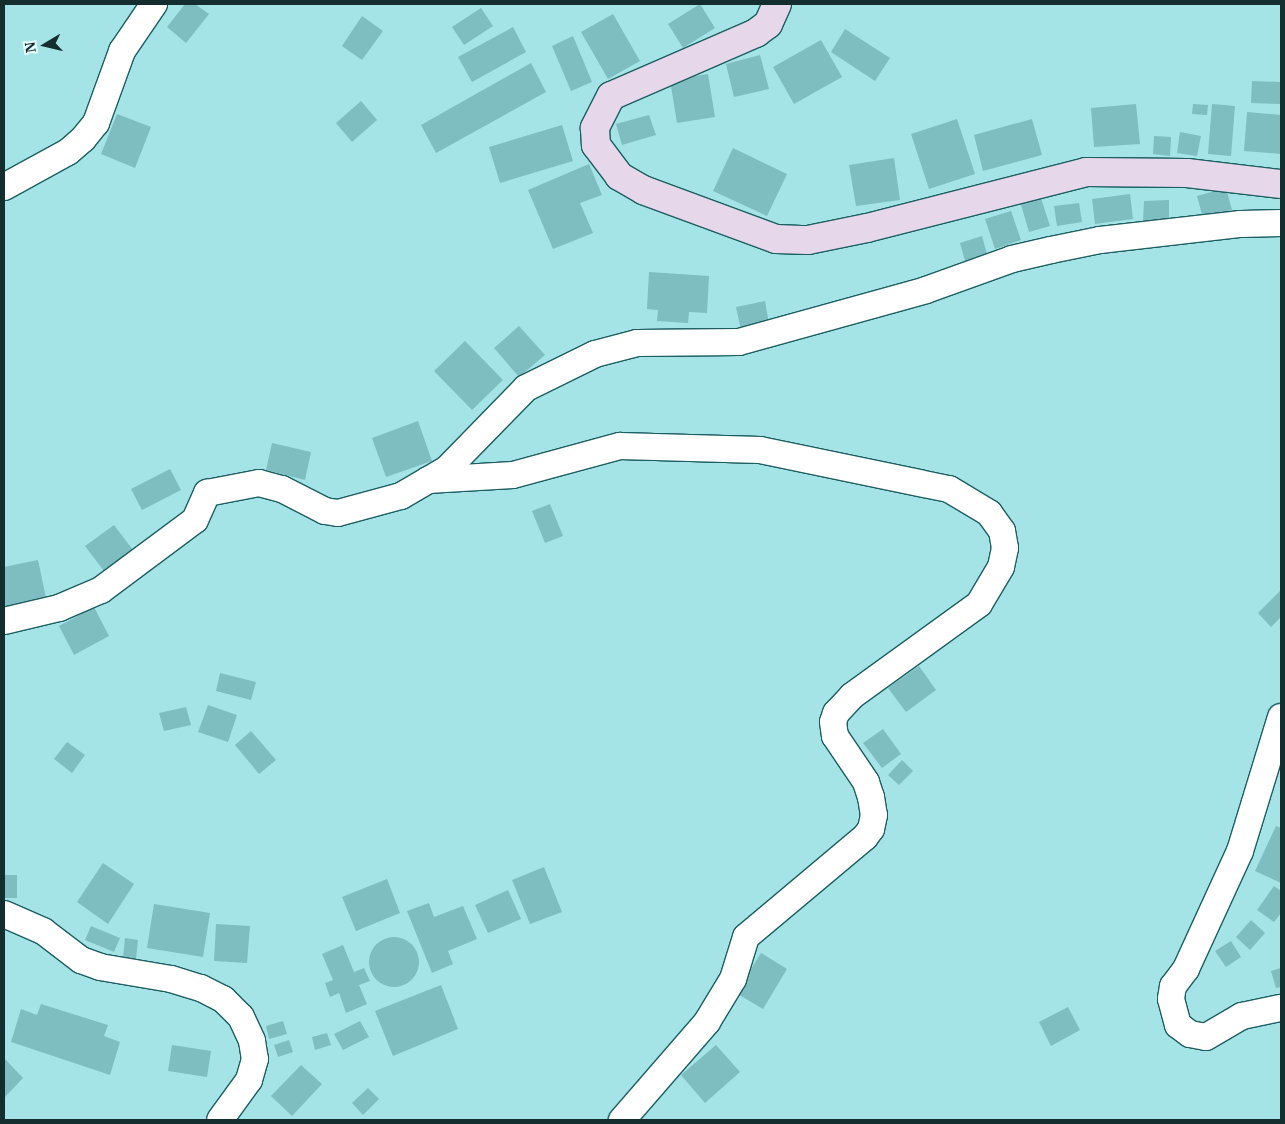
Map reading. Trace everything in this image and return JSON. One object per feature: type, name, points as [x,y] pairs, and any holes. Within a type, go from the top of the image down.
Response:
[{"type":"street","points":[[4,187],[68,152],[83,139],[96,123],[122,51],[154,4]]},
{"type":"street","points":[[777,4],[768,24],[756,33],[612,96],[595,128],[596,145],[619,176],[643,190],[767,236],[792,239],[867,228],[1086,172],[1187,173],[1281,184]]},
{"type":"street","points":[[4,621],[59,608],[101,590],[195,520],[207,493],[259,483],[282,489],[324,512],[338,513],[401,496],[447,468],[526,388],[595,354],[638,344],[739,342],[926,290],[1012,259],[1100,240],[1241,224],[1281,223]]},
{"type":"street","points":[[427,480],[513,475],[620,446],[760,450],[949,489],[989,513],[1002,531],[1005,548],[1001,567],[979,604],[852,696],[836,713],[833,722],[835,736],[866,782],[871,797],[874,815],[871,828],[865,837],[746,937],[733,979],[707,1022],[622,1120]]},
{"type":"street","points":[[1281,717],[1240,851],[1186,969],[1173,986],[1171,999],[1178,1025],[1190,1034],[1206,1037],[1242,1016],[1281,1008]]},
{"type":"street","points":[[4,914],[43,931],[81,960],[100,968],[171,979],[201,988],[223,999],[240,1017],[252,1041],[255,1059],[249,1080],[220,1120]]},
{"type":"building","points":[[185,4],[195,4],[209,14],[186,43],[167,27]]},
{"type":"building","points":[[700,4],[715,28],[683,48],[668,24]]},
{"type":"building","points":[[481,8],[493,26],[464,45],[452,27]]},
{"type":"building","points":[[613,14],[640,61],[608,79],[581,32]]},
{"type":"building","points":[[362,16],[383,31],[362,60],[342,46]]},
{"type":"building","points":[[513,27],[526,52],[472,82],[458,57]]},
{"type":"building","points":[[845,29],[890,58],[875,81],[831,52]]},
{"type":"building","points":[[573,36],[592,82],[571,91],[552,46]]},
{"type":"building","points":[[821,40],[842,77],[794,104],[773,67]]},
{"type":"building","points":[[760,55],[769,89],[734,97],[726,64]]},
{"type":"building","points":[[531,63],[546,92],[436,153],[421,125]]},
{"type":"building","points":[[708,74],[715,117],[677,123],[670,80]]},
{"type":"building","points":[[1252,81],[1281,82],[1281,104],[1251,103]]},
{"type":"building","points":[[361,101],[377,120],[352,142],[336,123]]},
{"type":"building","points":[[1136,104],[1140,144],[1094,147],[1091,108]]},
{"type":"building","points":[[1193,104],[1208,105],[1207,115],[1192,114]]},
{"type":"building","points":[[1212,104],[1235,106],[1231,156],[1208,154]]},
{"type":"building","points":[[1247,112],[1281,115],[1281,154],[1244,151]]},
{"type":"building","points":[[117,114],[151,127],[135,168],[101,154]]},
{"type":"building","points":[[649,115],[656,135],[622,145],[616,124]]},
{"type":"building","points":[[957,119],[975,174],[929,189],[911,134]]},
{"type":"building","points":[[1032,119],[1042,155],[983,171],[974,135]]},
{"type":"building","points":[[562,125],[573,161],[500,183],[489,147]]},
{"type":"building","points":[[1180,132],[1201,136],[1197,156],[1177,153]]},
{"type":"building","points":[[1154,136],[1171,137],[1170,156],[1153,154]]},
{"type":"building","points":[[733,148],[787,174],[767,216],[713,191]]},
{"type":"building","points":[[894,158],[900,200],[856,206],[849,165]]},
{"type":"building","points":[[589,164],[602,195],[580,203],[593,233],[553,249],[528,190]]},
{"type":"building","points":[[1226,188],[1232,210],[1203,218],[1197,196]]},
{"type":"building","points":[[1039,192],[1050,226],[1029,232],[1019,198]]},
{"type":"building","points":[[1130,194],[1133,219],[1095,224],[1092,199]]},
{"type":"building","points":[[1169,200],[1169,222],[1143,223],[1144,201]]},
{"type":"building","points":[[1079,203],[1082,222],[1057,226],[1054,206]]},
{"type":"building","points":[[1011,211],[1021,240],[995,249],[985,219]]},
{"type":"building","points":[[982,236],[987,254],[965,261],[960,243]]},
{"type":"building","points":[[649,272],[709,276],[707,313],[689,312],[688,323],[657,321],[658,310],[647,309]]},
{"type":"building","points":[[765,301],[769,324],[741,330],[736,307]]},
{"type":"building","points":[[519,326],[545,355],[519,377],[494,348]]},
{"type":"building","points":[[465,341],[503,380],[472,410],[434,371]]},
{"type":"building","points":[[418,421],[432,461],[386,477],[372,438]]},
{"type":"building","points":[[272,443],[311,452],[305,480],[266,470]]},
{"type":"building","points":[[170,469],[181,490],[142,510],[131,489]]},
{"type":"building","points":[[550,504],[563,536],[545,543],[532,511]]},
{"type":"building","points":[[114,525],[133,550],[104,571],[85,546]]},
{"type":"building","points":[[38,560],[46,598],[4,608],[4,567]]},
{"type":"building","points":[[1281,590],[1281,617],[1271,627],[1258,613]]},
{"type":"building","points":[[94,607],[109,636],[74,655],[59,626]]},
{"type":"building","points":[[919,666],[936,690],[906,712],[888,688]]},
{"type":"building","points":[[220,673],[256,682],[251,700],[216,691]]},
{"type":"building","points":[[208,705],[237,715],[228,742],[198,732]]},
{"type":"building","points":[[186,707],[191,725],[164,731],[159,713]]},
{"type":"building","points":[[883,729],[901,754],[882,768],[863,743]]},
{"type":"building","points":[[251,731],[276,760],[259,774],[235,745]]},
{"type":"building","points":[[67,742],[85,755],[72,773],[54,759]]},
{"type":"building","points":[[902,760],[913,771],[899,785],[888,775]]},
{"type":"building","points":[[1276,826],[1281,828],[1281,883],[1255,871]]},
{"type":"building","points":[[103,863],[134,884],[108,924],[77,902]]},
{"type":"building","points":[[544,867],[562,912],[530,924],[512,880]]},
{"type":"building","points":[[4,875],[17,875],[17,898],[4,898]]},
{"type":"building","points":[[387,879],[400,913],[356,931],[342,897]]},
{"type":"building","points":[[1274,886],[1281,891],[1281,913],[1274,922],[1257,910]]},
{"type":"building","points":[[508,890],[521,919],[488,933],[475,905]]},
{"type":"building","points":[[429,903],[434,917],[463,906],[477,939],[448,951],[453,964],[432,973],[407,911]]},
{"type":"building","points":[[154,904],[210,913],[203,957],[147,948]]},
{"type":"building","points":[[1251,920],[1265,933],[1250,950],[1236,937]]},
{"type":"building","points":[[216,924],[250,926],[247,963],[214,961]]},
{"type":"building","points":[[91,926],[120,938],[114,952],[85,940]]},
{"type":"building","points":[[394,937],[408,941],[415,948],[419,962],[415,976],[408,983],[394,987],[380,983],[373,976],[369,962],[373,948],[380,941]]},
{"type":"building","points":[[125,938],[138,940],[136,959],[123,958]]},
{"type":"building","points":[[1231,941],[1241,957],[1226,967],[1215,951]]},
{"type":"building","points":[[343,945],[354,972],[364,968],[370,981],[359,985],[367,1004],[346,1013],[339,993],[330,997],[325,983],[333,980],[322,954]]},
{"type":"building","points":[[761,953],[787,969],[763,1009],[736,993]]},
{"type":"building","points":[[1281,968],[1281,987],[1276,988],[1271,971]]},
{"type":"building","points":[[441,985],[458,1029],[393,1056],[375,1011]]},
{"type":"building","points":[[41,1004],[108,1025],[104,1036],[120,1042],[110,1075],[11,1042],[21,1009],[37,1015]]},
{"type":"building","points":[[1068,1007],[1080,1030],[1051,1046],[1039,1022]]},
{"type":"building","points":[[283,1021],[287,1034],[269,1039],[266,1026]]},
{"type":"building","points":[[360,1021],[369,1037],[343,1050],[334,1034]]},
{"type":"building","points":[[327,1033],[331,1045],[315,1050],[312,1037]]},
{"type":"building","points":[[289,1040],[293,1052],[278,1057],[274,1045]]},
{"type":"building","points":[[172,1045],[211,1051],[207,1077],[168,1071]]},
{"type":"building","points":[[716,1045],[740,1072],[705,1103],[681,1075]]},
{"type":"building","points":[[4,1058],[23,1078],[4,1098]]},
{"type":"building","points":[[301,1065],[322,1084],[292,1116],[271,1096]]},
{"type":"building","points":[[368,1088],[379,1099],[363,1115],[352,1103]]}]
